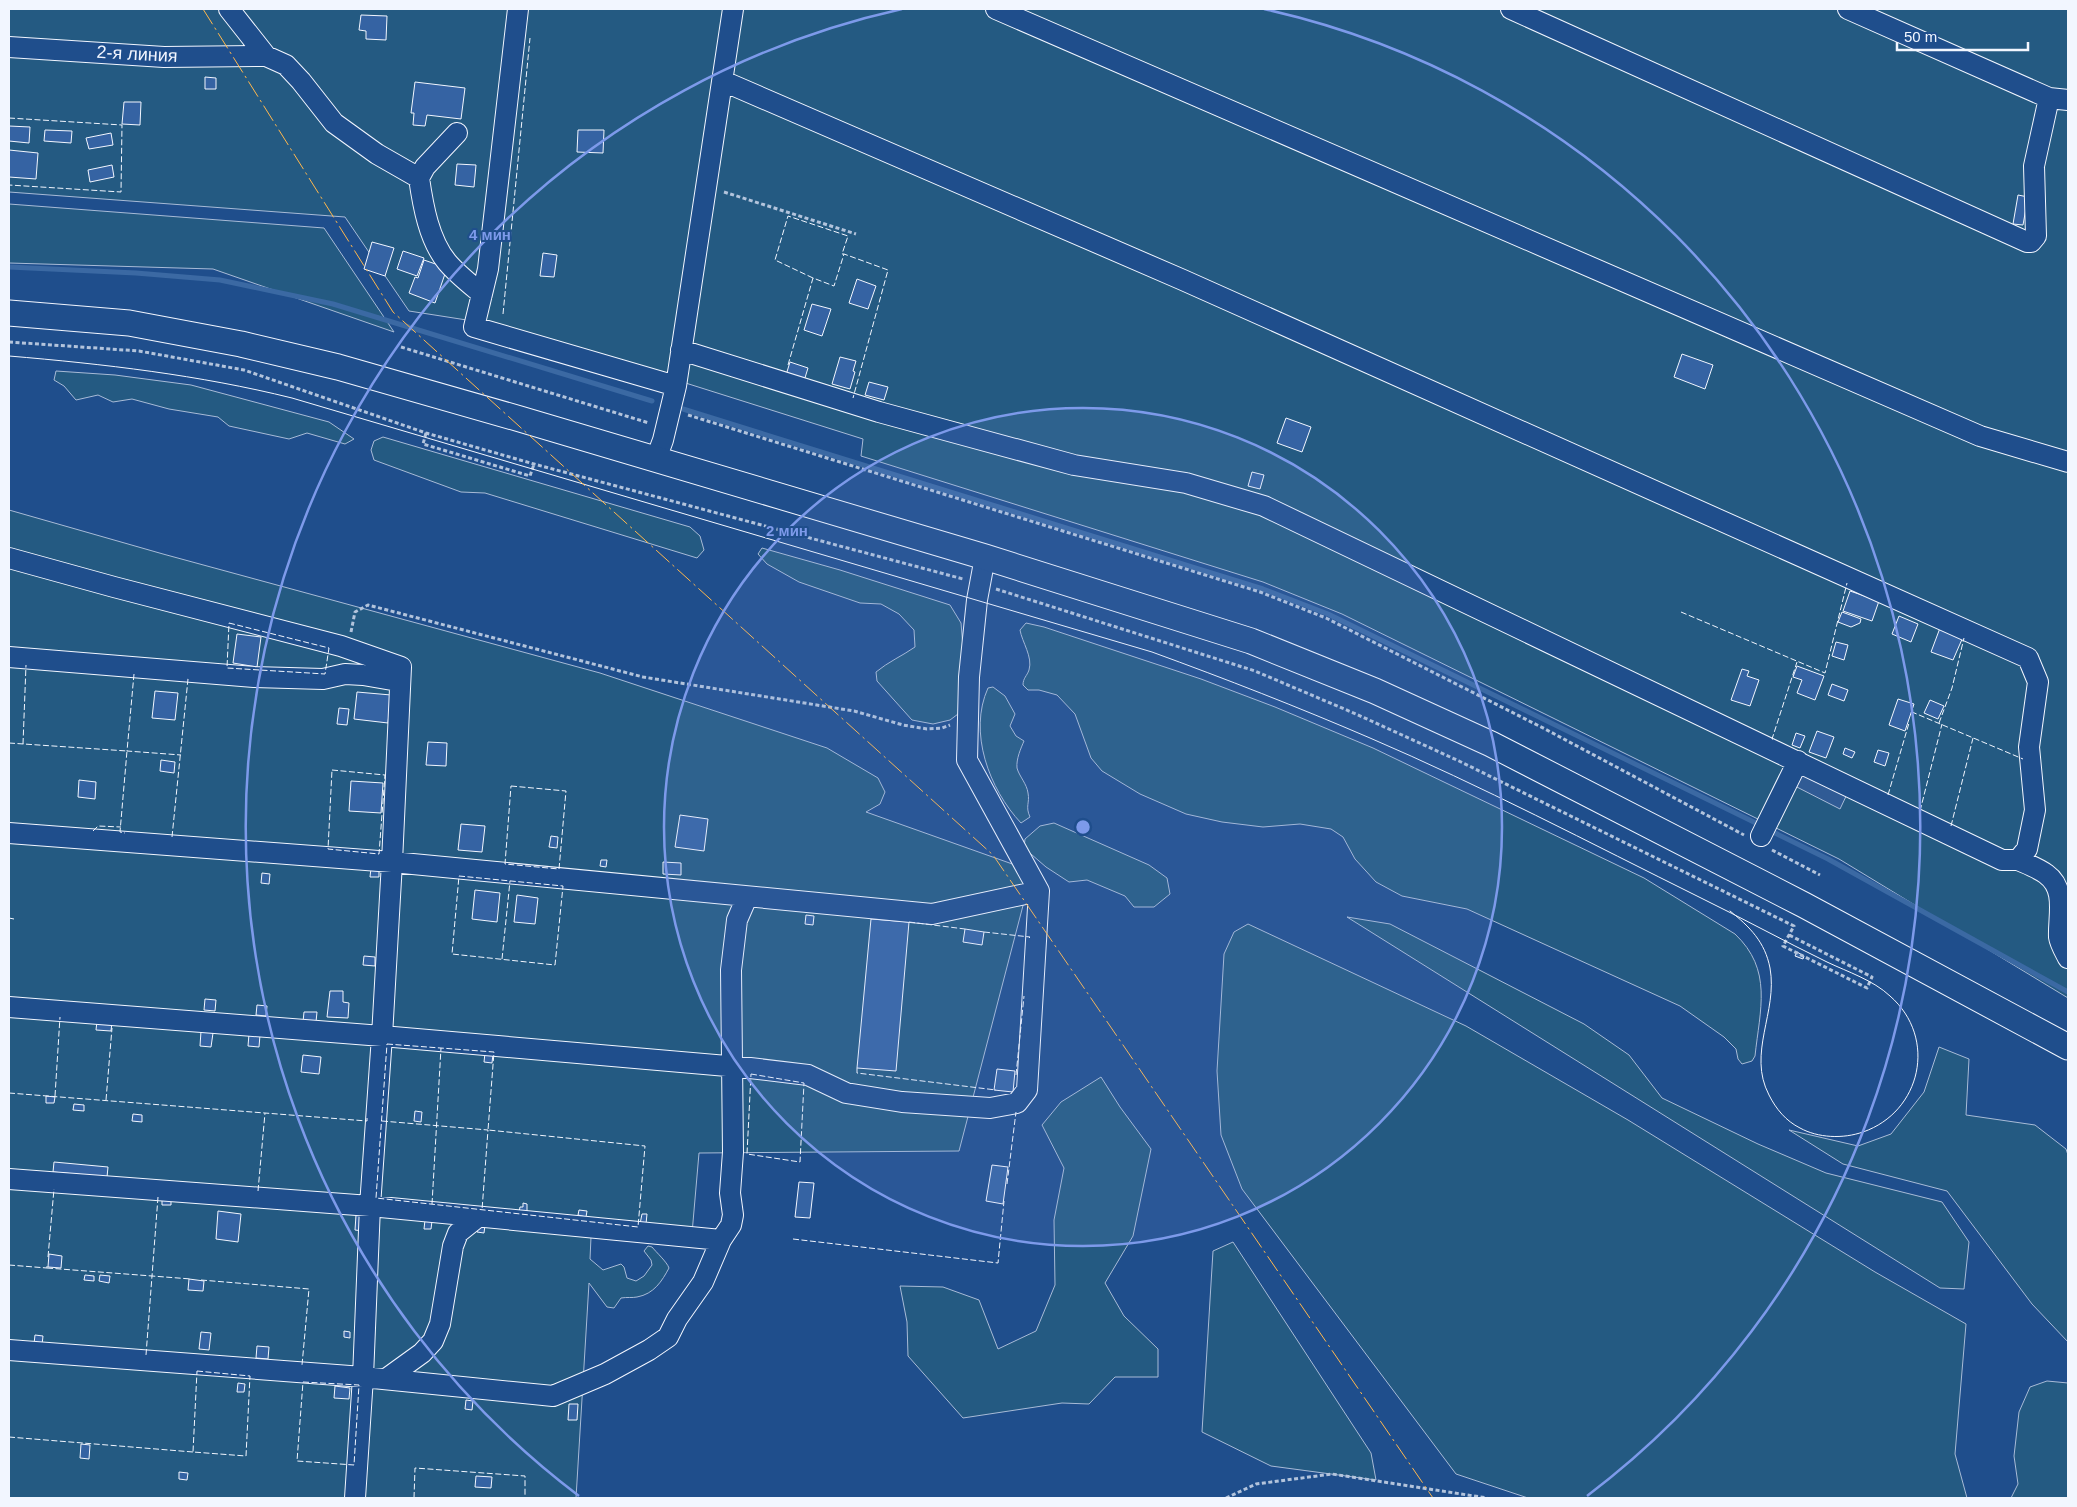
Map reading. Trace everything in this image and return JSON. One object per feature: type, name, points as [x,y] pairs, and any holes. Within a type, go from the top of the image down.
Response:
[{"type":"main road","points":[[9,313],[129,323],[241,344],[338,367],[985,557],[1251,641],[1375,691],[1491,744],[1795,900],[2068,1047]]},
{"type":"street","points":[[230,9],[266,56],[286,65],[334,123],[377,154],[419,178]]},
{"type":"street","points":[[518,9],[488,270],[474,327],[676,386]]},
{"type":"street","points":[[656,459],[676,386],[733,9]]},
{"type":"street","points":[[996,9],[1980,436],[2068,462]]},
{"type":"street","points":[[1510,9],[2027,242],[2032,242],[2036,236],[2034,166],[2059,99],[1848,9]]},
{"type":"street","name":"2-я линия","points":[[9,47],[164,57],[266,56]]},
{"type":"street","points":[[723,81],[1192,284],[2028,658],[2038,682],[2029,747],[2035,810],[2027,849],[2018,860]]},
{"type":"street","points":[[456,134],[425,167],[419,178],[424,210],[437,246],[447,262],[482,294]]},
{"type":"street","points":[[681,350],[880,412],[1074,465],[1186,483],[1264,506],[2002,860],[2018,860],[2046,874],[2055,882],[2059,892],[2059,939],[2068,958]]},
{"type":"street","points":[[9,1007],[382,1036],[808,1075],[846,1093],[902,1102],[990,1108],[1017,1103],[1027,1090],[1039,891],[967,760],[969,677],[985,557]]},
{"type":"street","points":[[9,558],[347,648],[401,667],[392,862],[370,1206],[363,1377],[355,1498]]},
{"type":"street","points":[[9,657],[254,677],[323,679],[345,674],[363,675],[400,683]]},
{"type":"street","points":[[1759,840],[1798,761]]},
{"type":"street","points":[[9,833],[392,862],[932,914],[1039,891]]},
{"type":"street","points":[[9,1350],[363,1377],[553,1396],[605,1374],[650,1350],[668,1337],[677,1319],[703,1282],[721,1240],[731,1225],[733,1214],[730,1193],[733,1152],[731,970],[737,920],[747,897]]},
{"type":"street","points":[[9,1179],[370,1206],[721,1240]]},
{"type":"street","points":[[386,1379],[422,1353],[433,1341],[440,1324],[453,1246],[458,1233],[478,1217]]},
{"type":"path","points":[[707,187],[856,234]]},
{"type":"path","points":[[9,342],[139,351],[244,370],[426,433],[534,464],[980,584],[1255,670],[1468,766],[1794,926],[1789,935],[1783,946],[1867,988],[1872,977],[1789,935]]},
{"type":"path","points":[[401,347],[668,419],[1260,592],[1326,618],[1759,840],[1820,875]]},
{"type":"path","points":[[426,433],[423,444],[530,476],[534,464]]},
{"type":"path","points":[[347,648],[355,612],[368,605],[643,677],[854,711],[903,725],[927,729],[942,728],[968,716]]},
{"type":"path","points":[[1226,1498],[1256,1484],[1332,1474],[1487,1498]]},
{"type":"shaded area","points":[[9,9],[2068,9],[2068,998],[1839,859],[1342,614],[1263,582],[861,456],[863,439],[505,326],[409,311],[345,217],[9,192]]},
{"type":"shaded area","points":[[9,204],[324,228],[394,332],[213,269],[9,263]]},
{"type":"shaded area","points":[[56,371],[115,375],[191,385],[329,422],[354,439],[345,444],[307,433],[289,439],[229,426],[218,417],[169,409],[132,399],[113,402],[98,395],[76,400],[64,386],[54,380]]},
{"type":"shaded area","points":[[383,437],[690,527],[700,536],[704,550],[697,558],[485,493],[461,492],[374,460],[371,450],[374,441]]},
{"type":"shaded area","points":[[9,510],[600,673],[827,748],[878,778],[885,792],[880,804],[866,812],[1032,871],[959,1151],[699,1153],[691,1245],[591,1237],[590,1259],[603,1270],[621,1264],[624,1267],[627,1278],[636,1281],[644,1276],[652,1265],[651,1260],[644,1251],[648,1246],[652,1247],[669,1268],[653,1290],[637,1297],[621,1298],[614,1308],[607,1307],[589,1283],[576,1498],[9,1498]]},
{"type":"shaded area","points":[[762,548],[840,570],[950,605],[961,623],[963,647],[962,703],[958,714],[950,720],[933,724],[912,720],[877,681],[876,672],[915,647],[914,630],[899,614],[881,604],[860,603],[799,582],[767,564],[758,554]]},
{"type":"shaded area","points":[[1026,623],[1044,627],[1201,679],[1275,707],[1373,748],[1644,878],[1735,934],[1747,948],[1755,962],[1761,991],[1755,1056],[1752,1061],[1742,1064],[1738,1059],[1736,1049],[1724,1037],[1680,1006],[1467,909],[1402,896],[1376,882],[1355,859],[1343,837],[1331,829],[1300,824],[1263,827],[1222,822],[1186,814],[1140,794],[1102,771],[1091,758],[1075,714],[1057,695],[1039,690],[1028,690],[1023,685],[1030,665],[1020,630]]},
{"type":"shaded area","points":[[993,687],[1005,696],[1015,714],[1010,726],[1016,736],[1024,741],[1018,757],[1017,768],[1027,790],[1030,817],[1021,823],[1000,794],[991,777],[981,741],[982,705],[988,688]]},
{"type":"shaded area","points":[[1798,764],[1849,790],[1840,809],[1789,783]]},
{"type":"shaded area","points":[[1054,823],[1149,865],[1167,878],[1170,894],[1154,907],[1134,907],[1125,896],[1087,880],[1069,882],[1046,867],[1024,848],[1025,839],[1040,826]]},
{"type":"shaded area","points":[[1347,917],[1390,924],[1584,1024],[1629,1055],[1662,1098],[1758,1144],[1826,1173],[1942,1202],[1969,1242],[1964,1289],[1940,1288]]},
{"type":"shaded area","points":[[1248,924],[1466,1026],[1628,1120],[1875,1272],[1966,1324],[1955,1454],[1967,1498],[1528,1498],[1456,1474],[1242,1189],[1221,1135],[1217,1071],[1224,954],[1234,932]]},
{"type":"shaded area","points":[[1939,1047],[1969,1059],[1966,1115],[2035,1125],[2066,1149],[2068,1155],[2068,1342],[2032,1304],[1947,1191],[1843,1164],[1789,1130],[1858,1146],[1891,1134],[1924,1092]]},
{"type":"shaded area","points":[[1101,1077],[1120,1107],[1151,1149],[1133,1236],[1105,1283],[1124,1316],[1158,1349],[1158,1377],[1115,1377],[1089,1404],[1062,1403],[963,1418],[908,1356],[907,1322],[900,1286],[943,1287],[979,1300],[998,1349],[1036,1331],[1055,1285],[1054,1220],[1064,1168],[1042,1125],[1061,1102]]},
{"type":"shaded area","points":[[1233,1242],[1371,1453],[1376,1480],[1271,1466],[1202,1432],[1213,1251]]},
{"type":"shaded area","points":[[2047,1381],[2068,1383],[2068,1498],[2011,1498],[2018,1484],[2014,1456],[2019,1412],[2030,1387]]},
{"type":"building","points":[[361,15],[387,16],[386,40],[366,39],[366,31],[359,30]]},
{"type":"building","points":[[205,77],[216,78],[216,89],[205,89]]},
{"type":"building","points":[[415,82],[465,88],[461,119],[427,115],[425,126],[413,125],[414,113],[411,113]]},
{"type":"building","points":[[124,102],[141,102],[140,125],[122,124]]},
{"type":"building","points":[[9,126],[30,127],[29,143],[9,141]]},
{"type":"building","points":[[45,130],[72,131],[71,143],[44,141]]},
{"type":"building","points":[[578,130],[604,130],[603,153],[577,152]]},
{"type":"building","points":[[111,133],[113,145],[89,149],[86,138]]},
{"type":"building","points":[[9,150],[38,153],[36,179],[9,177]]},
{"type":"building","points":[[457,164],[476,165],[474,187],[455,185]]},
{"type":"building","points":[[112,165],[114,177],[90,182],[88,170]]},
{"type":"building","points":[[2018,195],[2028,197],[2023,225],[2013,224]]},
{"type":"building","points":[[372,242],[394,248],[385,276],[364,269]]},
{"type":"building","points":[[403,251],[424,258],[417,276],[397,269]]},
{"type":"building","points":[[543,253],[557,255],[554,277],[540,276]]},
{"type":"building","points":[[424,260],[447,268],[435,303],[409,293],[415,277],[418,278]]},
{"type":"building","points":[[857,279],[876,286],[868,309],[849,303]]},
{"type":"building","points":[[812,304],[831,309],[822,336],[804,330]]},
{"type":"building","points":[[1682,354],[1713,365],[1705,389],[1674,377]]},
{"type":"building","points":[[840,357],[856,361],[850,389],[832,384]]},
{"type":"building","points":[[790,362],[808,368],[804,381],[786,375]]},
{"type":"building","points":[[869,382],[888,387],[884,400],[865,395]]},
{"type":"building","points":[[1286,418],[1311,427],[1302,452],[1277,443]]},
{"type":"building","points":[[1252,472],[1264,475],[1260,489],[1248,486]]},
{"type":"building","points":[[1850,591],[1879,601],[1872,621],[1843,611]]},
{"type":"building","points":[[1842,612],[1861,619],[1860,623],[1851,627],[1838,622]]},
{"type":"building","points":[[1899,616],[1918,624],[1911,642],[1892,634]]},
{"type":"building","points":[[1940,628],[1963,637],[1953,660],[1931,652]]},
{"type":"building","points":[[237,634],[261,637],[257,667],[233,663]]},
{"type":"building","points":[[1836,642],[1848,645],[1844,660],[1832,656]]},
{"type":"building","points":[[1797,666],[1824,676],[1815,700],[1797,693],[1802,680],[1793,677]]},
{"type":"building","points":[[1742,669],[1749,671],[1747,676],[1759,680],[1750,706],[1731,700]]},
{"type":"building","points":[[1832,684],[1848,690],[1844,701],[1828,695]]},
{"type":"building","points":[[155,691],[178,693],[175,720],[152,718]]},
{"type":"building","points":[[357,692],[391,695],[388,723],[354,719]]},
{"type":"building","points":[[1898,699],[1914,704],[1905,731],[1889,725]]},
{"type":"building","points":[[1930,700],[1944,706],[1938,719],[1924,713]]},
{"type":"building","points":[[339,708],[349,709],[347,725],[337,724]]},
{"type":"building","points":[[1817,731],[1834,737],[1826,758],[1809,752]]},
{"type":"building","points":[[1796,733],[1805,736],[1800,748],[1792,745]]},
{"type":"building","points":[[428,742],[447,743],[446,766],[426,765]]},
{"type":"building","points":[[1845,748],[1855,752],[1852,758],[1843,754]]},
{"type":"building","points":[[1878,750],[1889,753],[1885,766],[1874,762]]},
{"type":"building","points":[[161,760],[175,762],[174,773],[160,771]]},
{"type":"building","points":[[79,780],[96,782],[95,799],[78,797]]},
{"type":"building","points":[[351,781],[383,783],[381,813],[349,811]]},
{"type":"building","points":[[680,815],[708,819],[704,851],[675,847]]},
{"type":"building","points":[[461,824],[485,826],[482,852],[458,850]]},
{"type":"building","points":[[551,836],[558,837],[557,848],[549,847]]},
{"type":"building","points":[[601,860],[607,860],[606,867],[600,866]]},
{"type":"building","points":[[663,862],[681,863],[681,875],[663,874]]},
{"type":"building","points":[[371,868],[379,869],[379,877],[370,877]]},
{"type":"building","points":[[262,873],[270,874],[269,884],[261,883]]},
{"type":"building","points":[[475,890],[500,893],[497,922],[472,919]]},
{"type":"building","points":[[517,895],[538,898],[535,924],[514,922]]},
{"type":"building","points":[[806,915],[814,916],[813,925],[805,924]]},
{"type":"building","points":[[871,919],[909,922],[896,1071],[857,1068]]},
{"type":"building","points":[[965,929],[984,932],[982,945],[963,942]]},
{"type":"building","points":[[1797,952],[1804,956],[1803,959],[1795,956]]},
{"type":"building","points":[[364,956],[375,957],[375,966],[363,965]]},
{"type":"building","points":[[330,991],[343,991],[343,1002],[349,1003],[348,1018],[327,1017]]},
{"type":"building","points":[[205,999],[216,1000],[215,1011],[204,1010]]},
{"type":"building","points":[[257,1005],[267,1006],[266,1016],[256,1015]]},
{"type":"building","points":[[304,1012],[317,1012],[316,1022],[303,1022]]},
{"type":"building","points":[[97,1021],[112,1022],[111,1031],[96,1030]]},
{"type":"building","points":[[201,1031],[213,1033],[211,1047],[200,1046]]},
{"type":"building","points":[[249,1034],[260,1035],[259,1047],[248,1046]]},
{"type":"building","points":[[485,1053],[493,1054],[492,1063],[484,1062]]},
{"type":"building","points":[[303,1055],[321,1057],[319,1074],[301,1072]]},
{"type":"building","points":[[997,1069],[1015,1071],[1013,1092],[994,1090]]},
{"type":"building","points":[[46,1096],[55,1097],[54,1103],[46,1103]]},
{"type":"building","points":[[74,1104],[84,1105],[84,1111],[73,1110]]},
{"type":"building","points":[[415,1111],[422,1112],[421,1122],[414,1121]]},
{"type":"building","points":[[133,1114],[142,1115],[142,1122],[132,1121]]},
{"type":"building","points":[[54,1162],[108,1167],[107,1177],[53,1172]]},
{"type":"building","points":[[992,1165],[1008,1167],[1003,1204],[986,1201]]},
{"type":"building","points":[[799,1182],[814,1183],[810,1218],[795,1217]]},
{"type":"building","points":[[162,1198],[171,1198],[171,1205],[162,1205]]},
{"type":"building","points":[[523,1203],[527,1204],[527,1213],[519,1212],[520,1207],[523,1207]]},
{"type":"building","points":[[579,1210],[587,1211],[586,1217],[578,1215]]},
{"type":"building","points":[[218,1211],[241,1214],[238,1242],[216,1239]]},
{"type":"building","points":[[642,1214],[647,1214],[646,1224],[640,1224]]},
{"type":"building","points":[[356,1215],[364,1215],[363,1231],[355,1230]]},
{"type":"building","points":[[425,1220],[432,1221],[431,1229],[424,1229]]},
{"type":"building","points":[[478,1224],[485,1225],[484,1233],[477,1232]]},
{"type":"building","points":[[49,1254],[62,1256],[61,1268],[48,1267]]},
{"type":"building","points":[[85,1275],[94,1276],[94,1281],[84,1280]]},
{"type":"building","points":[[100,1275],[110,1276],[109,1283],[99,1281]]},
{"type":"building","points":[[189,1279],[204,1281],[203,1291],[188,1290]]},
{"type":"building","points":[[344,1331],[350,1332],[350,1338],[344,1337]]},
{"type":"building","points":[[201,1332],[211,1333],[209,1350],[199,1349]]},
{"type":"building","points":[[35,1335],[43,1336],[42,1345],[34,1344]]},
{"type":"building","points":[[257,1346],[269,1347],[268,1359],[256,1358]]},
{"type":"building","points":[[238,1383],[245,1384],[244,1392],[237,1392]]},
{"type":"building","points":[[335,1386],[350,1388],[349,1399],[334,1398]]},
{"type":"building","points":[[466,1400],[473,1401],[472,1410],[465,1409]]},
{"type":"building","points":[[569,1404],[578,1404],[577,1420],[568,1420]]},
{"type":"building","points":[[81,1444],[90,1445],[89,1459],[80,1458]]},
{"type":"building","points":[[179,1472],[188,1473],[187,1480],[179,1479]]},
{"type":"building","points":[[476,1476],[492,1477],[491,1488],[475,1487]]},
{"type":"waterway","points":[[9,267],[136,273],[220,280],[333,304],[652,401]]},
{"type":"waterway","points":[[683,409],[1263,589],[1328,614],[1762,826]]},
{"type":"waterway","points":[[1769,830],[1828,859],[2068,992]]},
{"type":"tram line","points":[[9,356],[151,371],[222,383],[292,398],[1152,652],[1316,715],[1412,756],[1495,795],[1715,905],[1731,913],[1747,921],[1827,962],[1876,985],[1883,990],[1905,1013],[1914,1032],[1918,1052],[1916,1072],[1910,1091],[1898,1108],[1883,1122],[1863,1132],[1847,1136],[1823,1136],[1795,1125],[1778,1110],[1769,1095],[1763,1079],[1761,1064],[1770,1000],[1771,984],[1768,959],[1756,936],[1744,923],[1737,917],[1730,911]]},
{"type":"fence","points":[[503,314],[530,38]]},
{"type":"fence","points":[[9,118],[122,125],[121,192],[9,185]]},
{"type":"fence","points":[[813,278],[775,260],[788,216],[848,236],[842,254],[844,254]]},
{"type":"fence","points":[[788,365],[813,278],[834,286],[844,254],[888,270],[853,398]]},
{"type":"fence","points":[[1681,612],[1825,673],[1847,583]]},
{"type":"fence","points":[[229,623],[329,648],[325,674],[227,668],[229,623]]},
{"type":"fence","points":[[1939,723],[1952,688],[1964,638]]},
{"type":"fence","points":[[1773,739],[1797,662]]},
{"type":"fence","points":[[23,744],[26,665]]},
{"type":"fence","points":[[134,674],[127,751],[181,755]]},
{"type":"fence","points":[[172,837],[188,679],[186,679]]},
{"type":"fence","points":[[1912,713],[2023,759]]},
{"type":"fence","points":[[1888,795],[1909,723]]},
{"type":"fence","points":[[1920,811],[1942,724]]},
{"type":"fence","points":[[1951,826],[1973,738]]},
{"type":"fence","points":[[9,743],[127,751],[120,832],[125,833]]},
{"type":"fence","points":[[332,770],[385,775],[379,854],[328,849],[332,770]]},
{"type":"fence","points":[[511,786],[566,791],[559,869],[505,864],[511,786]]},
{"type":"fence","points":[[93,831],[98,826],[121,827]]},
{"type":"fence","points":[[459,876],[563,886],[555,965],[452,954],[459,876]]},
{"type":"fence","points":[[502,959],[510,881]]},
{"type":"fence","points":[[9,918],[14,919]]},
{"type":"fence","points":[[909,922],[965,929]]},
{"type":"fence","points":[[984,932],[1029,938]]},
{"type":"fence","points":[[1016,1075],[1024,996]]},
{"type":"fence","points":[[55,1096],[60,1017]]},
{"type":"fence","points":[[106,1100],[112,1028]]},
{"type":"fence","points":[[387,1044],[494,1052],[488,1130],[645,1146],[638,1227],[376,1198],[387,1044]]},
{"type":"fence","points":[[432,1204],[441,1048]]},
{"type":"fence","points":[[857,1068],[857,1073],[996,1090]]},
{"type":"fence","points":[[751,1074],[804,1083],[800,1162],[747,1154],[751,1074]]},
{"type":"fence","points":[[9,1093],[367,1121],[367,1118]]},
{"type":"fence","points":[[1007,1184],[1016,1112]]},
{"type":"fence","points":[[258,1191],[265,1113]]},
{"type":"fence","points":[[382,1121],[488,1130],[482,1210]]},
{"type":"fence","points":[[48,1257],[54,1189]]},
{"type":"fence","points":[[158,1197],[152,1276],[191,1279]]},
{"type":"fence","points":[[793,1239],[998,1263],[1004,1201]]},
{"type":"fence","points":[[9,1265],[47,1268],[47,1264]]},
{"type":"fence","points":[[47,1268],[152,1276],[146,1355]]},
{"type":"fence","points":[[201,1280],[309,1289],[302,1365]]},
{"type":"fence","points":[[197,1371],[250,1376],[246,1456],[193,1452],[197,1371]]},
{"type":"fence","points":[[303,1382],[359,1385],[354,1465],[297,1461],[303,1382]]},
{"type":"fence","points":[[9,1437],[193,1452]]},
{"type":"fence","points":[[414,1498],[415,1468],[525,1476],[525,1498]]},
{"type":"power","points":[[203,9],[393,312],[993,855],[1433,1498]]}]
